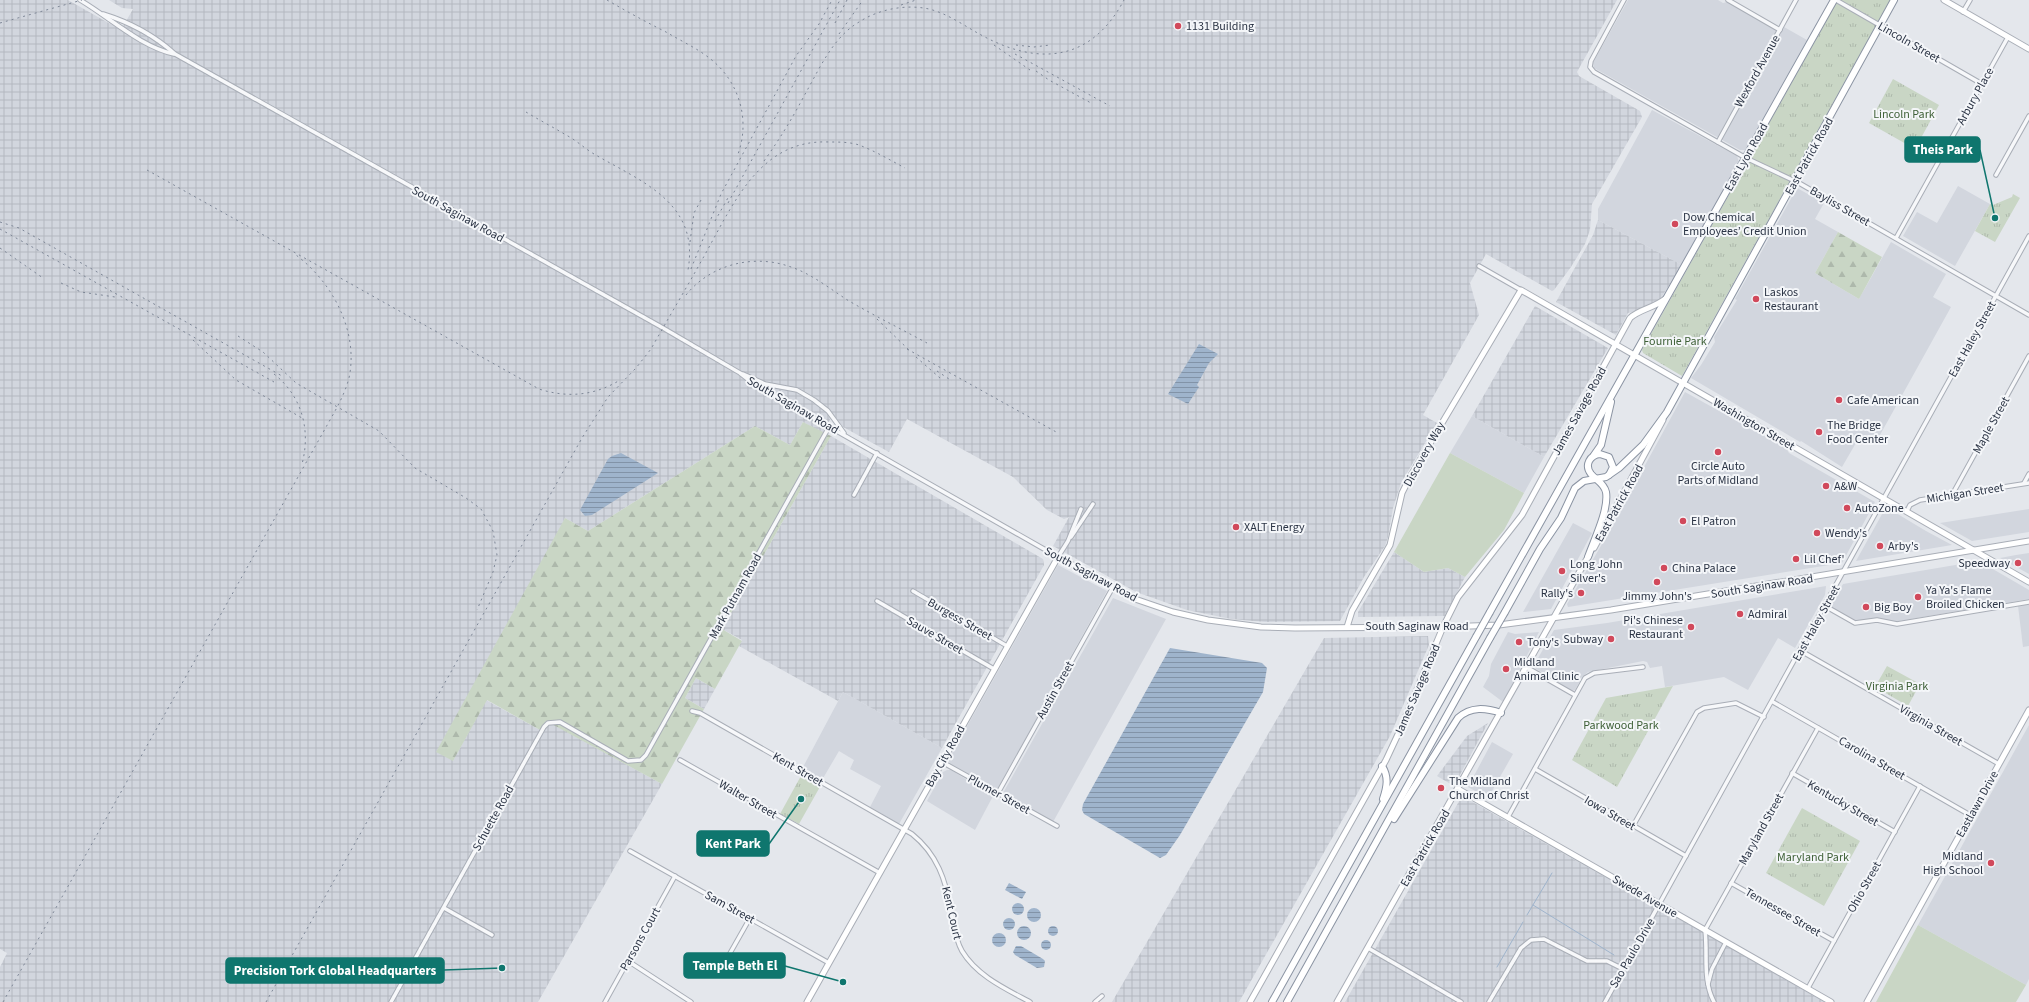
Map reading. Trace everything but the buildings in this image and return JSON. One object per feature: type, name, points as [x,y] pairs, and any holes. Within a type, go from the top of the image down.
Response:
[{"type":"highway","name":"East Lyon Road","points":[[1373,823],[1598,419],[1835,0]]},
{"type":"highway","name":"East Patrick Road","points":[[1673,402],[1796,181],[1894,0]]},
{"type":"highway","points":[[1588,557],[1606,506],[1606,497],[1604,488],[1598,478],[1591,474],[1588,467],[1590,460],[1601,445],[1613,393]]},
{"type":"highway","points":[[1288,1002],[1537,554],[1561,518],[1574,490],[1582,482],[1606,477],[1619,468],[1640,448],[1673,402]]},
{"type":"highway","points":[[1593,456],[1602,454],[1611,459],[1612,469],[1606,477]]},
{"type":"highway","points":[[1600,523],[1603,531]]},
{"type":"highway","points":[[1359,873],[1458,718],[1468,711],[1477,709],[1501,713]]},
{"type":"highway","points":[[1272,1002],[1373,823],[1387,788],[1386,773],[1382,766]]},
{"type":"street","name":"South Saginaw Road","points":[[80,0],[103,14],[122,29],[165,52],[176,54]]},
{"type":"street","name":"Bayliss Street","points":[[1624,0],[1591,61],[1592,70],[1607,80],[1746,158],[1796,181],[2029,314]]},
{"type":"street","points":[[1728,0],[1780,30]]},
{"type":"street","name":"Wexford Avenue","points":[[1718,142],[1796,0]]},
{"type":"street","name":"Lincoln Street","points":[[1835,0],[1982,84]]},
{"type":"street","points":[[1944,0],[2029,49]]},
{"type":"street","points":[[1964,12],[1970,0]]},
{"type":"street","name":"South Saginaw Road","points":[[103,14],[126,22],[168,47],[176,54],[740,373],[765,384],[796,390],[814,400],[828,411],[846,435]]},
{"type":"street","name":"Arbury Place","points":[[1896,238],[2008,37]]},
{"type":"street","points":[[1996,175],[2029,116]]},
{"type":"street","name":"East Haley Street","points":[[1660,904],[2029,236]]},
{"type":"street","name":"Washington Street","points":[[1479,266],[2029,582]]},
{"type":"street","name":"Discovery Way","points":[[1347,627],[1352,611],[1390,545],[1402,493],[1410,477],[1520,290]]},
{"type":"street","name":"James Savage Road","points":[[1250,1002],[1382,766],[1400,730],[1443,627],[1466,585],[1522,515],[1615,344],[1634,315],[1654,307],[1668,297]]},
{"type":"street","name":"Maple Street","points":[[1952,495],[2029,356]]},
{"type":"street","name":"South Saginaw Road","points":[[740,373],[754,384],[1113,588],[1153,606],[1208,620],[1261,627],[1443,627],[1499,624],[1553,618],[2029,542]]},
{"type":"street","name":"East Patrick Road","points":[[1338,1002],[1603,531],[1673,402]]},
{"type":"street","name":"Mark Putnam Road","points":[[637,762],[646,755],[829,427]]},
{"type":"street","points":[[854,495],[877,453]]},
{"type":"street","points":[[2024,483],[2029,474]]},
{"type":"street","name":"Michigan Street","points":[[1907,511],[1910,505],[1920,500],[2029,483]]},
{"type":"street","points":[[1068,541],[1093,504]]},
{"type":"street","name":"Bay City Road","points":[[807,1002],[1068,541],[1081,509]]},
{"type":"street","name":"Austin Street","points":[[998,793],[1113,588]]},
{"type":"street","name":"Burgess Street","points":[[913,591],[1008,646]]},
{"type":"street","name":"Sauve Street","points":[[877,601],[994,670]]},
{"type":"street","points":[[1825,606],[1855,623],[1877,620],[1893,624],[2029,602]]},
{"type":"street","name":"Virginia Street","points":[[1800,650],[1999,764]]},
{"type":"street","points":[[1508,817],[1575,696],[1589,675],[1643,666]]},
{"type":"street","points":[[1526,667],[1575,696]]},
{"type":"street","name":"Carolina Street","points":[[1772,702],[1970,816]]},
{"type":"street","points":[[1633,826],[1697,712],[1704,708],[1736,703],[1764,717]]},
{"type":"street","name":"Eastlawn Drive","points":[[1867,1002],[2029,710]]},
{"type":"street","name":"Kent Street","points":[[692,711],[706,716],[904,830]]},
{"type":"street","name":"Schuette Road","points":[[391,1002],[548,723],[560,722],[628,761],[637,762]]},
{"type":"street","name":"Maryland Street","points":[[1705,930],[1818,728]]},
{"type":"street","name":"Walter Street","points":[[680,760],[880,873]]},
{"type":"street","name":"Plumer Street","points":[[942,762],[1056,826]]},
{"type":"street","name":"Iowa Street","points":[[1534,770],[1686,856]]},
{"type":"street","name":"Kentucky Street","points":[[1792,773],[1895,832]]},
{"type":"street","name":"Ohio Street","points":[[1808,988],[1920,786]]},
{"type":"street","name":"Swede Avenue","points":[[1458,789],[1831,1002]]},
{"type":"street","name":"Kent Court","points":[[904,830],[922,842],[936,862],[944,879],[955,933],[963,952],[976,968],[990,979],[1030,1002]]},
{"type":"street","name":"Sam Street","points":[[630,851],[829,963]]},
{"type":"street","name":"Parsons Court","points":[[605,1002],[675,876]]},
{"type":"street","name":"Tennessee Street","points":[[1732,883],[1834,941]]},
{"type":"street","name":"Sao Paulo Drive","points":[[1605,1002],[1660,904]]},
{"type":"street","points":[[444,908],[492,935]]},
{"type":"street","points":[[725,959],[729,955],[750,918]]},
{"type":"street","points":[[1705,930],[1705,965],[1707,987],[1714,1002]]},
{"type":"street","points":[[1490,1002],[1521,948],[1531,940],[1544,939],[1587,961],[1607,961],[1623,969]]},
{"type":"street","points":[[1707,987],[1712,969],[1726,942]]},
{"type":"street","points":[[1368,948],[1461,1002]]},
{"type":"street","points":[[628,961],[691,1002]]},
{"type":"street","points":[[1094,1002],[1102,996]]},
{"type":"shaded area","points":[[0,0],[68,0],[121,30],[133,9],[122,8],[109,0],[1617,0],[1577,72],[1579,76],[1640,111],[1642,117],[1592,204],[1590,230],[1585,244],[1571,267],[1554,290],[1552,291],[1486,254],[1470,283],[1479,315],[1423,415],[1437,423],[1401,483],[1393,508],[1385,546],[1364,577],[1340,621],[1265,622],[1231,619],[1187,610],[1136,592],[1053,546],[1069,517],[1064,519],[1047,510],[1013,477],[907,419],[889,452],[843,427],[833,414],[823,433],[803,422],[790,445],[755,426],[588,531],[565,518],[453,761],[486,700],[540,730],[545,720],[662,784],[538,1002],[0,1002],[0,967],[7,953],[0,949]]},
{"type":"shaded area","points":[[1628,0],[1718,0],[1723,3],[1727,2],[1774,29],[1780,35],[1784,27],[1807,40],[1745,150],[1740,150],[1594,68],[1593,63]]},
{"type":"shaded area","points":[[1652,110],[1737,156],[1739,162],[1682,265],[1598,220],[1598,209]]},
{"type":"shaded area","points":[[1958,186],[1990,204],[1955,266],[1903,236],[1917,212],[1937,223]]},
{"type":"shaded area","points":[[1797,188],[1824,203],[1815,219],[1838,232],[1815,273],[1859,299],[1891,242],[1946,274],[1933,297],[1951,307],[1875,444],[1860,436],[1842,467],[1801,441],[1800,442],[1691,378],[1715,342],[1714,337],[1737,300],[1735,299]]},
{"type":"shaded area","points":[[1598,220],[1682,265],[1659,301],[1652,307],[1628,313],[1616,335],[1556,302],[1593,235]]},
{"type":"shaded area","points":[[1535,306],[1608,348],[1544,457],[1472,416]]},
{"type":"shaded area","points":[[1685,392],[1786,448],[1789,453],[1875,502],[1842,563],[1568,607],[1567,604],[1602,544]]},
{"type":"shaded area","points":[[1472,416],[1544,457],[1524,493],[1450,453]]},
{"type":"shaded area","points":[[831,436],[1043,559],[1044,565],[942,748],[843,692],[838,701],[739,646],[742,640],[722,629]]},
{"type":"shaded area","points":[[1886,507],[1926,531],[1952,545],[1856,561]]},
{"type":"shaded area","points":[[2029,509],[2029,532],[1972,541],[1940,523]]},
{"type":"shaded area","points":[[1573,523],[1592,533],[1551,609],[1523,612]]},
{"type":"shaded area","points":[[1394,552],[1424,572],[1448,568],[1465,577],[1445,616],[1358,617],[1358,612]]},
{"type":"shaded area","points":[[2029,553],[2029,574],[2000,558],[2016,555]]},
{"type":"shaded area","points":[[1979,561],[2029,590],[2029,599],[1893,622],[1881,618],[1855,621],[1830,607],[1843,584]]},
{"type":"shaded area","points":[[1058,565],[1107,591],[998,788],[994,789],[950,764],[948,760]]},
{"type":"shaded area","points":[[1826,586],[1825,595],[1795,648],[1778,638],[1748,690],[1724,677],[1665,687],[1662,666],[1650,668],[1647,662],[1643,661],[1588,672],[1582,677],[1575,690],[1572,691],[1533,667],[1554,630],[1607,623]]},
{"type":"shaded area","points":[[1113,598],[1166,619],[1053,822],[1003,793]]},
{"type":"shaded area","points":[[2029,604],[2029,646],[2023,647],[2018,606]]},
{"type":"shaded area","points":[[1508,632],[1515,634],[1539,632],[1503,702],[1483,687],[1489,676],[1491,664]]},
{"type":"shaded area","points":[[1428,636],[1429,645],[1390,736],[1239,1002],[1112,1002],[1324,638]]},
{"type":"shaded area","points":[[696,678],[715,689],[704,709],[685,698]]},
{"type":"shaded area","points":[[843,692],[942,748],[899,824],[870,807],[881,786],[850,769],[854,760],[839,751],[822,780],[802,769]]},
{"type":"shaded area","points":[[1488,723],[1454,786],[1437,776],[1467,736]]},
{"type":"shaded area","name":"Midland High School","points":[[2029,725],[2029,979],[2026,985],[1918,925]]},
{"type":"shaded area","points":[[1492,742],[1513,754],[1488,798],[1468,787]]},
{"type":"shaded area","points":[[951,770],[993,796],[975,830],[927,801],[943,772]]},
{"type":"shaded area","points":[[1462,796],[1725,945],[1824,1002],[1345,1002]]},
{"type":"green space","name":"Fournie Park","points":[[1838,0],[1890,0],[1682,376],[1643,353],[1642,350]]},
{"type":"green space","name":"Lincoln Park","points":[[1893,79],[1939,105],[1915,149],[1869,123]]},
{"type":"green space","points":[[2013,194],[2020,198],[1995,242],[1975,231],[1990,204],[1993,205],[2012,197]]},
{"type":"green space","points":[[1838,232],[1882,257],[1859,299],[1815,273]]},
{"type":"green space","points":[[803,422],[831,436],[722,629],[742,641],[715,689],[696,678],[685,698],[704,709],[662,784],[546,721],[540,730],[487,700],[453,761],[436,752],[565,518],[588,531],[755,426],[790,445]]},
{"type":"green space","points":[[1450,453],[1524,493],[1504,530],[1465,577],[1448,568],[1424,572],[1394,552]]},
{"type":"green space","points":[[1841,528],[1846,531],[1845,539],[1841,538]]},
{"type":"green space","name":"Virginia Park","points":[[1887,666],[1920,684],[1908,706],[1875,687]]},
{"type":"green space","name":"Parkwood Park","points":[[1673,686],[1617,787],[1572,760],[1606,698]]},
{"type":"green space","points":[[802,774],[821,785],[799,824],[780,814]]},
{"type":"green space","name":"Maryland Park","points":[[1802,808],[1860,841],[1824,906],[1766,873]]},
{"type":"green space","points":[[1918,925],[2026,985],[2016,1002],[1876,1002]]},
{"type":"water","points":[[1199,344],[1218,354],[1209,363],[1197,385],[1199,387],[1188,404],[1168,394]]},
{"type":"water","points":[[621,453],[658,473],[592,515],[585,516],[580,510],[608,459]]},
{"type":"water","points":[[1170,648],[1262,663],[1267,668],[1263,692],[1180,835],[1166,855],[1160,858],[1084,814],[1082,810],[1083,804]]},
{"type":"water","points":[[1009,883],[1026,892],[1022,899],[1005,890]]},
{"type":"water","points":[[1016,903],[1020,903],[1024,909],[1020,915],[1016,915],[1012,911],[1012,907]]},
{"type":"water","points":[[1031,908],[1037,908],[1041,912],[1041,918],[1037,922],[1031,922],[1027,918],[1027,912]]},
{"type":"water","points":[[1011,918],[1014,919],[1014,929],[1007,930],[1004,929],[1003,922],[1004,919]]},
{"type":"water","points":[[1024,926],[1029,928],[1031,933],[1029,938],[1024,940],[1019,938],[1017,933],[1019,928]]},
{"type":"water","points":[[1051,926],[1055,926],[1057,927],[1057,935],[1051,936],[1048,933],[1048,929]]},
{"type":"water","points":[[996,933],[1002,933],[1006,937],[1006,943],[1002,947],[996,947],[992,943],[992,937]]},
{"type":"water","points":[[1044,940],[1048,940],[1050,941],[1050,949],[1044,950],[1041,947],[1041,943]]},
{"type":"water","points":[[1016,946],[1021,946],[1043,959],[1045,961],[1044,967],[1037,968],[1015,955],[1013,952]]},
{"type":"waterway","points":[[1527,915],[1552,873]]},
{"type":"waterway","points":[[1533,905],[1614,955]]},
{"type":"waterway","points":[[1497,967],[1523,922]]},
{"type":"railway","points":[[0,23],[82,0]]},
{"type":"railway","points":[[607,0],[696,49],[713,61],[722,70],[736,92],[740,104],[743,129],[738,154]]},
{"type":"railway","points":[[691,269],[721,194],[796,56],[819,24],[832,0]]},
{"type":"railway","points":[[728,203],[840,0]]},
{"type":"railway","points":[[835,23],[847,0]]},
{"type":"railway","points":[[839,34],[863,0]]},
{"type":"railway","points":[[901,5],[916,0]]},
{"type":"railway","points":[[764,161],[790,121],[827,55],[841,37],[850,29],[859,22],[875,14],[902,7],[929,9],[950,17],[1004,46],[1025,52],[1045,54],[1063,52],[1081,46],[1097,35],[1111,20],[1124,0]]},
{"type":"railway","points":[[994,45],[1030,70]]},
{"type":"railway","points":[[1016,45],[1034,47],[1050,45]]},
{"type":"railway","points":[[1015,54],[1110,106]]},
{"type":"railway","points":[[1036,71],[1049,80],[1091,103]]},
{"type":"railway","points":[[526,112],[570,137],[594,154],[630,174],[663,197],[676,211],[685,227],[689,247],[688,270]]},
{"type":"railway","points":[[266,1002],[582,438],[608,397],[636,368],[651,349],[729,210],[754,175],[769,161],[786,150],[806,144],[833,142],[844,142],[865,147],[905,168]]},
{"type":"railway","points":[[147,170],[539,389],[560,394],[580,394],[600,389],[620,380]]},
{"type":"railway","points":[[715,221],[729,196]]},
{"type":"railway","points":[[690,242],[694,213],[701,200]]},
{"type":"railway","points":[[0,222],[19,228],[282,376]]},
{"type":"railway","points":[[0,229],[274,382]]},
{"type":"railway","points":[[0,248],[43,278]]},
{"type":"railway","points":[[3,1002],[333,415],[345,389],[349,378],[351,360],[350,343],[340,309],[321,279],[296,255]]},
{"type":"railway","points":[[686,295],[707,276],[719,269],[746,262],[760,261],[774,263],[788,266],[805,273],[849,301],[927,343]]},
{"type":"railway","points":[[61,283],[81,292],[115,297]]},
{"type":"railway","points":[[877,319],[911,352]]},
{"type":"railway","points":[[238,336],[263,352],[296,383],[379,431],[415,468],[466,498],[481,509],[493,531],[497,555],[493,572],[477,610]]},
{"type":"railway","points":[[193,340],[236,380],[302,418]]},
{"type":"railway","points":[[907,349],[1058,433]]},
{"type":"railway","points":[[916,357],[940,378]]},
{"type":"railway","points":[[937,371],[952,381]]},
{"type":"railway","points":[[274,374],[284,383],[298,403],[302,414],[305,439],[305,451],[302,464]]},
{"type":"place","name":"1131 Building","points":[[1178,26]]},
{"type":"place","name":"Theis Park","points":[[1995,218]]},
{"type":"place","name":"Dow Chemical Employees’ Credit Union","points":[[1675,224]]},
{"type":"place","name":"Laskos Restaurant","points":[[1756,299]]},
{"type":"place","name":"Cafe American","points":[[1839,400]]},
{"type":"place","name":"The Bridge Food Center","points":[[1819,432]]},
{"type":"place","name":"Circle Auto Parts of Midland","points":[[1718,452]]},
{"type":"place","name":"A&W","points":[[1826,486]]},
{"type":"place","name":"AutoZone","points":[[1847,508]]},
{"type":"place","name":"El Patron","points":[[1683,521]]},
{"type":"place","name":"XALT Energy","points":[[1236,527]]},
{"type":"place","name":"Wendy's","points":[[1817,533]]},
{"type":"place","name":"Arby's","points":[[1880,546]]},
{"type":"place","name":"Lil Chef'","points":[[1796,559]]},
{"type":"place","name":"Speedway","points":[[2018,563]]},
{"type":"place","name":"China Palace","points":[[1664,568]]},
{"type":"place","name":"Long John Silver's","points":[[1562,571]]},
{"type":"place","name":"Jimmy John's","points":[[1657,582]]},
{"type":"place","name":"Rally's","points":[[1581,593]]},
{"type":"place","name":"Ya Ya's Flame Broiled Chicken","points":[[1918,597]]},
{"type":"place","name":"Big Boy","points":[[1866,607]]},
{"type":"place","name":"Admiral","points":[[1740,614]]},
{"type":"place","name":"Pi's Chinese Restaurant","points":[[1691,627]]},
{"type":"place","name":"Subway","points":[[1611,639]]},
{"type":"place","name":"Tony's","points":[[1519,642]]},
{"type":"place","name":"Midland Animal Clinic","points":[[1506,669]]},
{"type":"place","name":"The Midland Church of Christ","points":[[1441,788]]},
{"type":"place","name":"Kent Park","points":[[801,799]]},
{"type":"place","name":"Midland High School","points":[[1991,863]]},
{"type":"place","name":"Precision Tork Global Headquarters","points":[[502,968]]},
{"type":"place","name":"Temple Beth El","points":[[843,982]]}]
